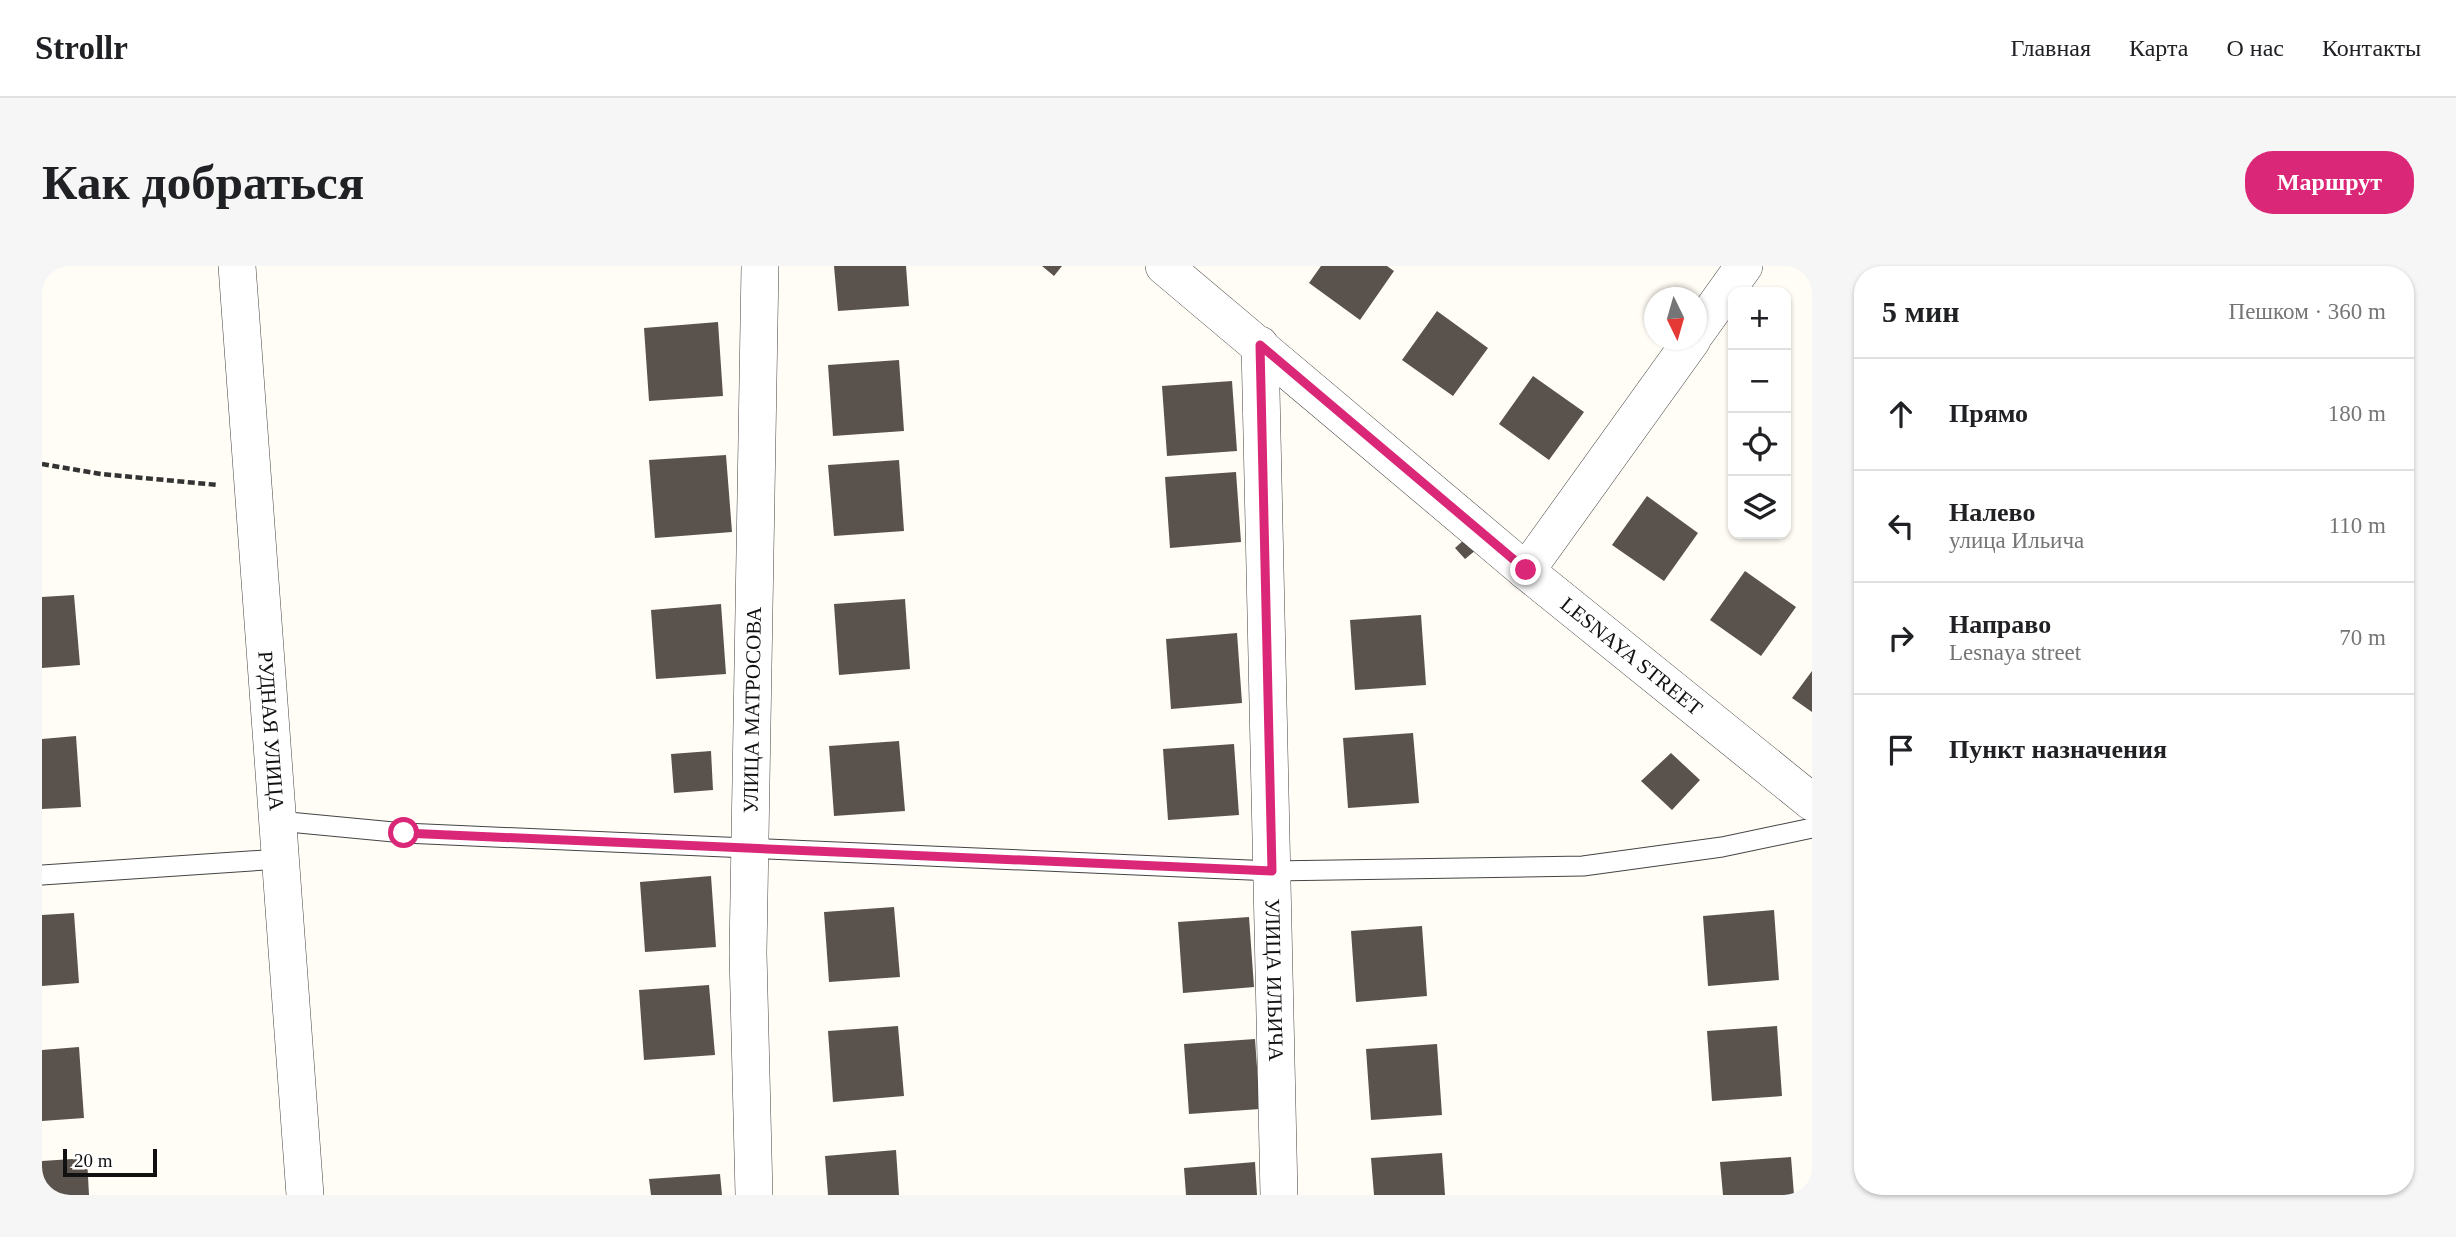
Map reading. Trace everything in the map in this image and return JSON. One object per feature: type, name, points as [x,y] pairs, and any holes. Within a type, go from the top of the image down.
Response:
[{"type":"street","name":"РУДНАЯ УЛИЦА","points":[[237,266],[305,1195]]},
{"type":"street","name":"УЛИЦА МАТРОСОВА","points":[[754,1195],[748,953],[760,266]]},
{"type":"street","name":"LESNAYA STREET","points":[[1164,266],[1526,570],[1812,802]]},
{"type":"street","points":[[1707,318],[1744,266]]},
{"type":"street","name":"УЛИЦА ИЛЬИЧА","points":[[1260,345],[1279,1195]]},
{"type":"street","points":[[1526,570],[1685,350]]},
{"type":"lane","points":[[278,821],[404,833],[1272,871],[1583,866],[1722,847],[1812,828]]},
{"type":"lane","points":[[42,875],[280,859]]},
{"type":"path","points":[[42,464],[101,474],[254,489]]},
{"type":"building","points":[[834,266],[906,266],[909,306],[838,311]]},
{"type":"building","points":[[1042,266],[1062,266],[1054,276]]},
{"type":"building","points":[[1321,266],[1387,266],[1394,271],[1360,320],[1309,283]]},
{"type":"building","points":[[1437,311],[1488,348],[1453,396],[1402,360]]},
{"type":"building","points":[[718,322],[723,396],[649,401],[644,328]]},
{"type":"building","points":[[899,360],[904,431],[833,436],[828,365]]},
{"type":"building","points":[[1533,376],[1584,412],[1549,460],[1499,424]]},
{"type":"building","points":[[1232,381],[1237,451],[1167,456],[1162,386]]},
{"type":"building","points":[[726,455],[732,532],[655,538],[649,460]]},
{"type":"building","points":[[899,460],[904,531],[834,536],[828,465]]},
{"type":"building","points":[[1236,472],[1241,542],[1170,548],[1165,477]]},
{"type":"building","points":[[1647,496],[1698,533],[1664,581],[1612,545]]},
{"type":"building","points":[[1465,539],[1476,550],[1465,559],[1455,548]]},
{"type":"building","points":[[1745,571],[1796,607],[1761,656],[1710,620]]},
{"type":"building","points":[[74,595],[80,665],[42,668],[42,597]]},
{"type":"building","points":[[905,599],[910,669],[839,675],[834,604]]},
{"type":"building","points":[[721,604],[726,674],[656,679],[651,610]]},
{"type":"building","points":[[1421,615],[1426,685],[1355,690],[1350,620]]},
{"type":"building","points":[[1237,633],[1242,703],[1171,709],[1166,639]]},
{"type":"building","points":[[1812,671],[1812,712],[1792,698]]},
{"type":"building","points":[[1413,733],[1419,803],[1348,808],[1343,738]]},
{"type":"building","points":[[76,736],[81,807],[42,809],[42,739]]},
{"type":"building","points":[[899,741],[905,811],[834,816],[829,746]]},
{"type":"building","points":[[1234,744],[1239,815],[1168,820],[1163,749]]},
{"type":"building","points":[[711,751],[713,790],[674,793],[671,754]]},
{"type":"building","points":[[1671,753],[1700,780],[1672,810],[1641,781]]},
{"type":"building","points":[[711,876],[716,947],[645,952],[640,882]]},
{"type":"building","points":[[894,907],[900,977],[829,982],[824,912]]},
{"type":"building","points":[[1774,910],[1779,980],[1708,986],[1703,916]]},
{"type":"building","points":[[74,913],[79,983],[42,986],[42,915]]},
{"type":"building","points":[[1249,917],[1254,987],[1183,993],[1178,922]]},
{"type":"building","points":[[1422,926],[1427,996],[1356,1002],[1351,931]]},
{"type":"building","points":[[709,985],[715,1055],[644,1060],[639,990]]},
{"type":"building","points":[[898,1026],[904,1096],[833,1102],[828,1031]]},
{"type":"building","points":[[1777,1026],[1782,1096],[1712,1101],[1707,1031]]},
{"type":"building","points":[[1255,1039],[1260,1109],[1189,1114],[1184,1044]]},
{"type":"building","points":[[1437,1044],[1442,1115],[1371,1120],[1366,1049]]},
{"type":"building","points":[[79,1047],[84,1118],[42,1121],[42,1050]]},
{"type":"building","points":[[896,1150],[899,1195],[828,1195],[825,1156]]},
{"type":"building","points":[[1442,1153],[1445,1195],[1374,1195],[1371,1158]]},
{"type":"building","points":[[1791,1157],[1794,1195],[1723,1195],[1720,1162]]},
{"type":"building","points":[[87,1158],[89,1195],[42,1195],[42,1161]]},
{"type":"building","points":[[1255,1162],[1257,1195],[1186,1195],[1184,1168]]},
{"type":"building","points":[[720,1174],[722,1195],[651,1195],[649,1179]]},
{"type":"route","points":[[404,833],[1272,871],[1260,345],[1526,570]]}]
